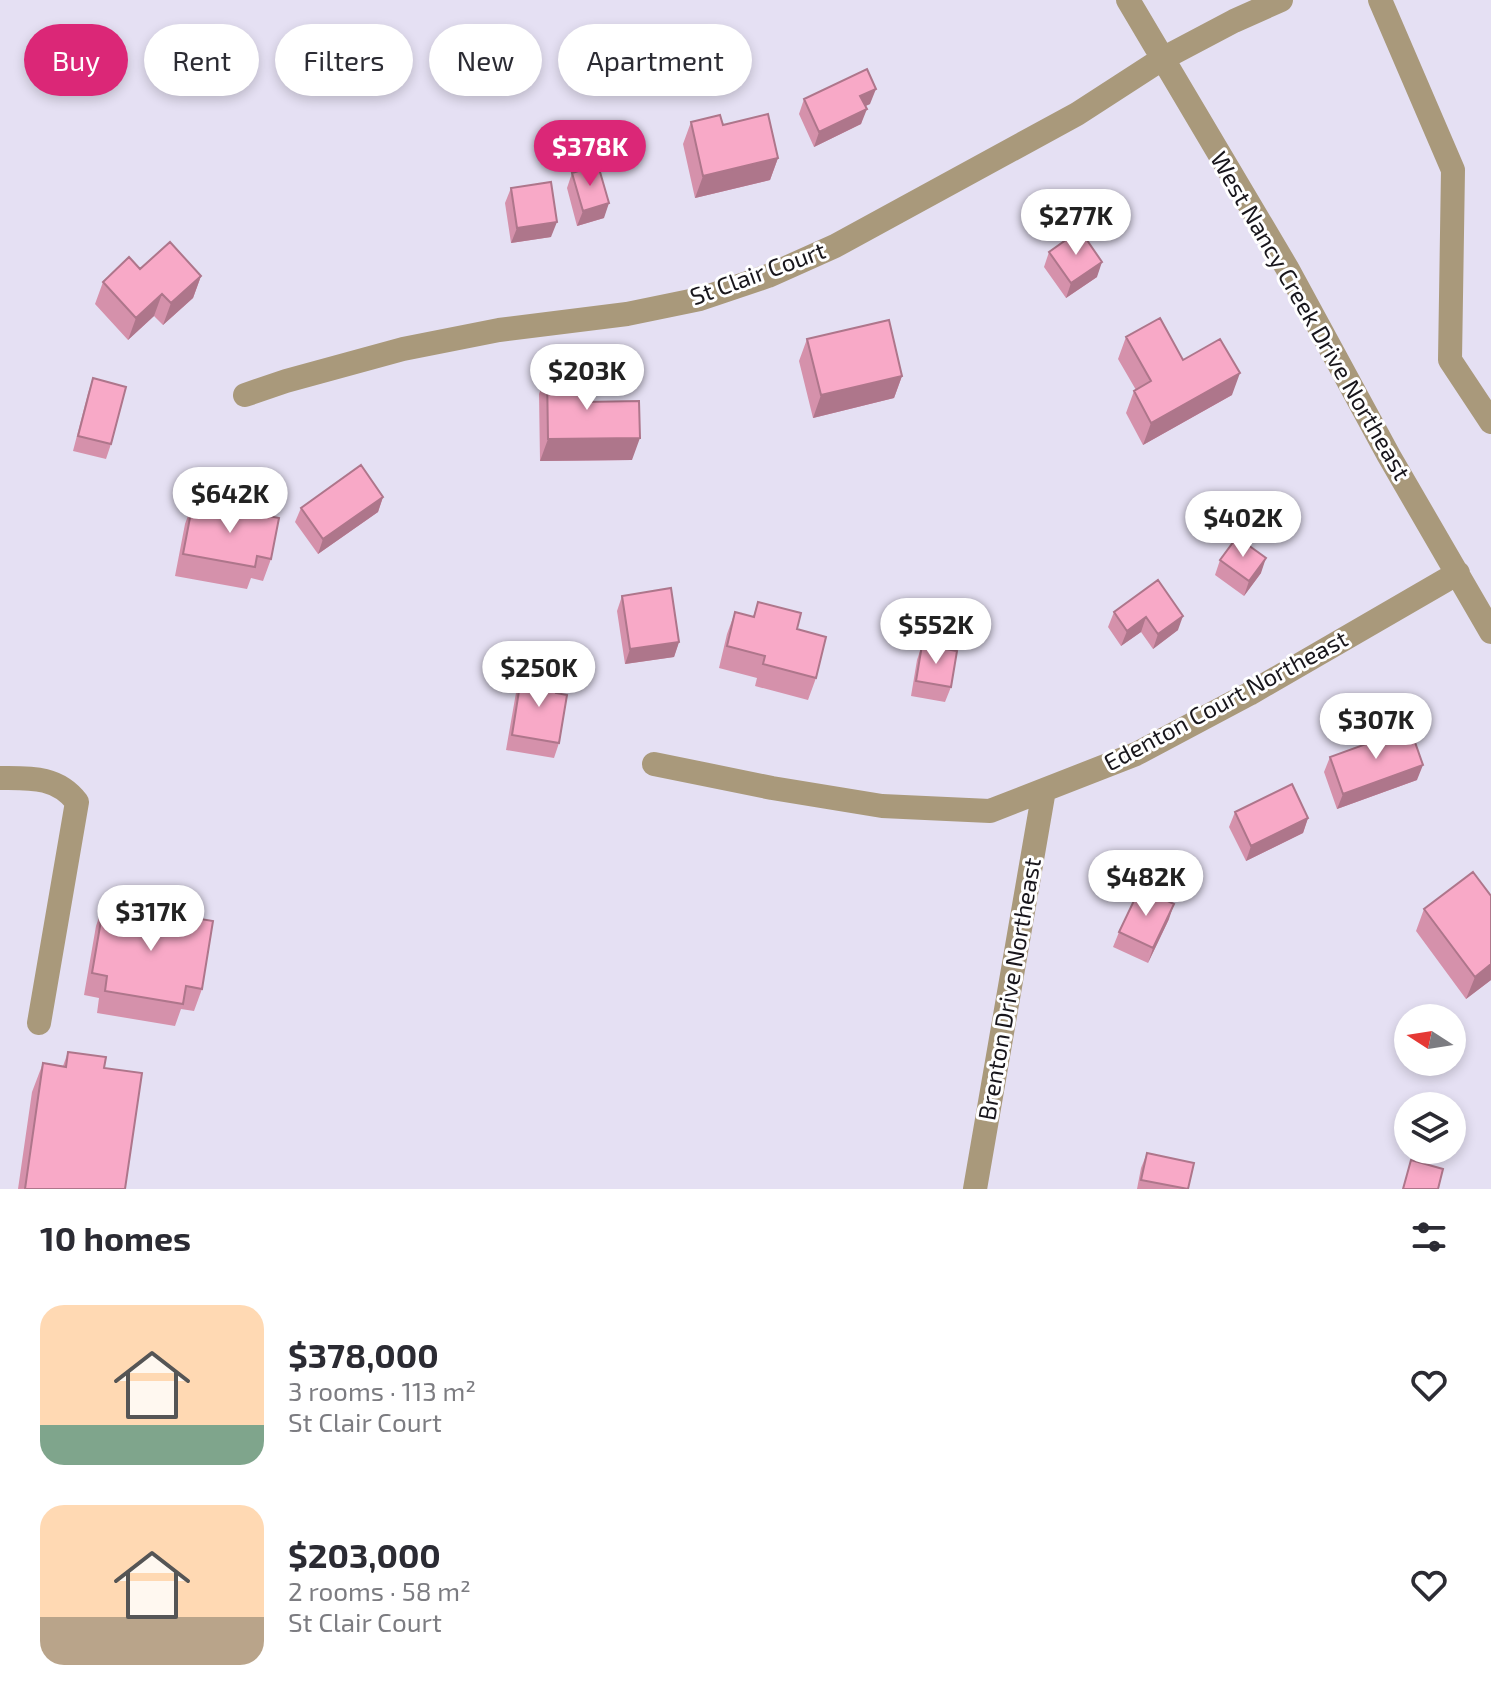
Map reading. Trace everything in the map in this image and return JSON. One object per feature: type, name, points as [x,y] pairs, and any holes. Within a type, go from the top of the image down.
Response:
[{"type":"street","name":"West Nancy Creek Drive Northeast","points":[[1128,0],[1287,268],[1389,456],[1491,632]]},
{"type":"street","name":"St Clair Court","points":[[245,395],[403,349],[499,330],[627,314],[700,299],[768,276],[835,246],[1077,114],[1162,59],[1281,0]]},
{"type":"street","points":[[1380,0],[1453,170],[1450,360],[1491,422]]},
{"type":"street","name":"Edenton Court Northeast","points":[[654,764],[882,806],[990,811],[1136,754],[1249,694],[1458,573]]},
{"type":"street","points":[[0,778],[32,778],[55,783],[68,790],[77,802],[39,1023]]},
{"type":"street","name":"Brenton Drive Northeast","points":[[975,1189],[1044,790]]},
{"type":"building","points":[[867,69],[876,89],[860,96],[867,109],[819,132],[804,99]]},
{"type":"building","points":[[768,114],[778,158],[703,176],[691,122],[720,115],[723,125]]},
{"type":"building","points":[[598,165],[609,203],[583,211],[572,173]]},
{"type":"building","points":[[551,182],[557,222],[517,228],[511,188]]},
{"type":"building","points":[[1080,230],[1102,262],[1071,283],[1049,252]]},
{"type":"building","points":[[170,242],[201,276],[171,303],[162,294],[136,318],[103,282],[129,257],[140,269]]},
{"type":"building","points":[[1160,318],[1183,360],[1220,339],[1240,373],[1151,423],[1134,391],[1151,381],[1126,337]]},
{"type":"building","points":[[889,320],[902,376],[821,395],[807,339]]},
{"type":"building","points":[[547,372],[582,372],[583,402],[639,401],[640,438],[548,439]]},
{"type":"building","points":[[93,378],[126,387],[111,444],[78,436]]},
{"type":"building","points":[[361,465],[383,497],[323,539],[301,508]]},
{"type":"building","points":[[193,502],[279,518],[271,559],[257,556],[255,567],[183,554]]},
{"type":"building","points":[[1237,537],[1266,558],[1249,581],[1220,560]]},
{"type":"building","points":[[1158,580],[1183,616],[1158,634],[1146,617],[1127,631],[1114,612]]},
{"type":"building","points":[[671,588],[679,642],[630,649],[622,596]]},
{"type":"building","points":[[758,602],[801,613],[797,629],[826,637],[816,678],[763,664],[765,656],[727,646],[735,612],[754,617]]},
{"type":"building","points":[[922,645],[957,651],[951,687],[916,681]]},
{"type":"building","points":[[522,672],[558,678],[556,693],[567,695],[559,743],[512,735]]},
{"type":"building","points":[[1410,728],[1423,765],[1343,794],[1330,757]]},
{"type":"building","points":[[1292,784],[1308,818],[1251,846],[1235,812]]},
{"type":"building","points":[[1473,872],[1491,896],[1491,964],[1475,977],[1424,909]]},
{"type":"building","points":[[1140,888],[1174,904],[1153,948],[1119,932]]},
{"type":"building","points":[[104,903],[213,921],[202,989],[186,986],[183,1004],[105,991],[107,976],[92,973]]},
{"type":"building","points":[[68,1052],[106,1057],[104,1068],[142,1073],[125,1189],[25,1189],[43,1063],[66,1067]]},
{"type":"building","points":[[1147,1153],[1194,1163],[1188,1189],[1141,1180]]},
{"type":"building","points":[[1410,1164],[1443,1169],[1438,1189],[1403,1189]]}]
